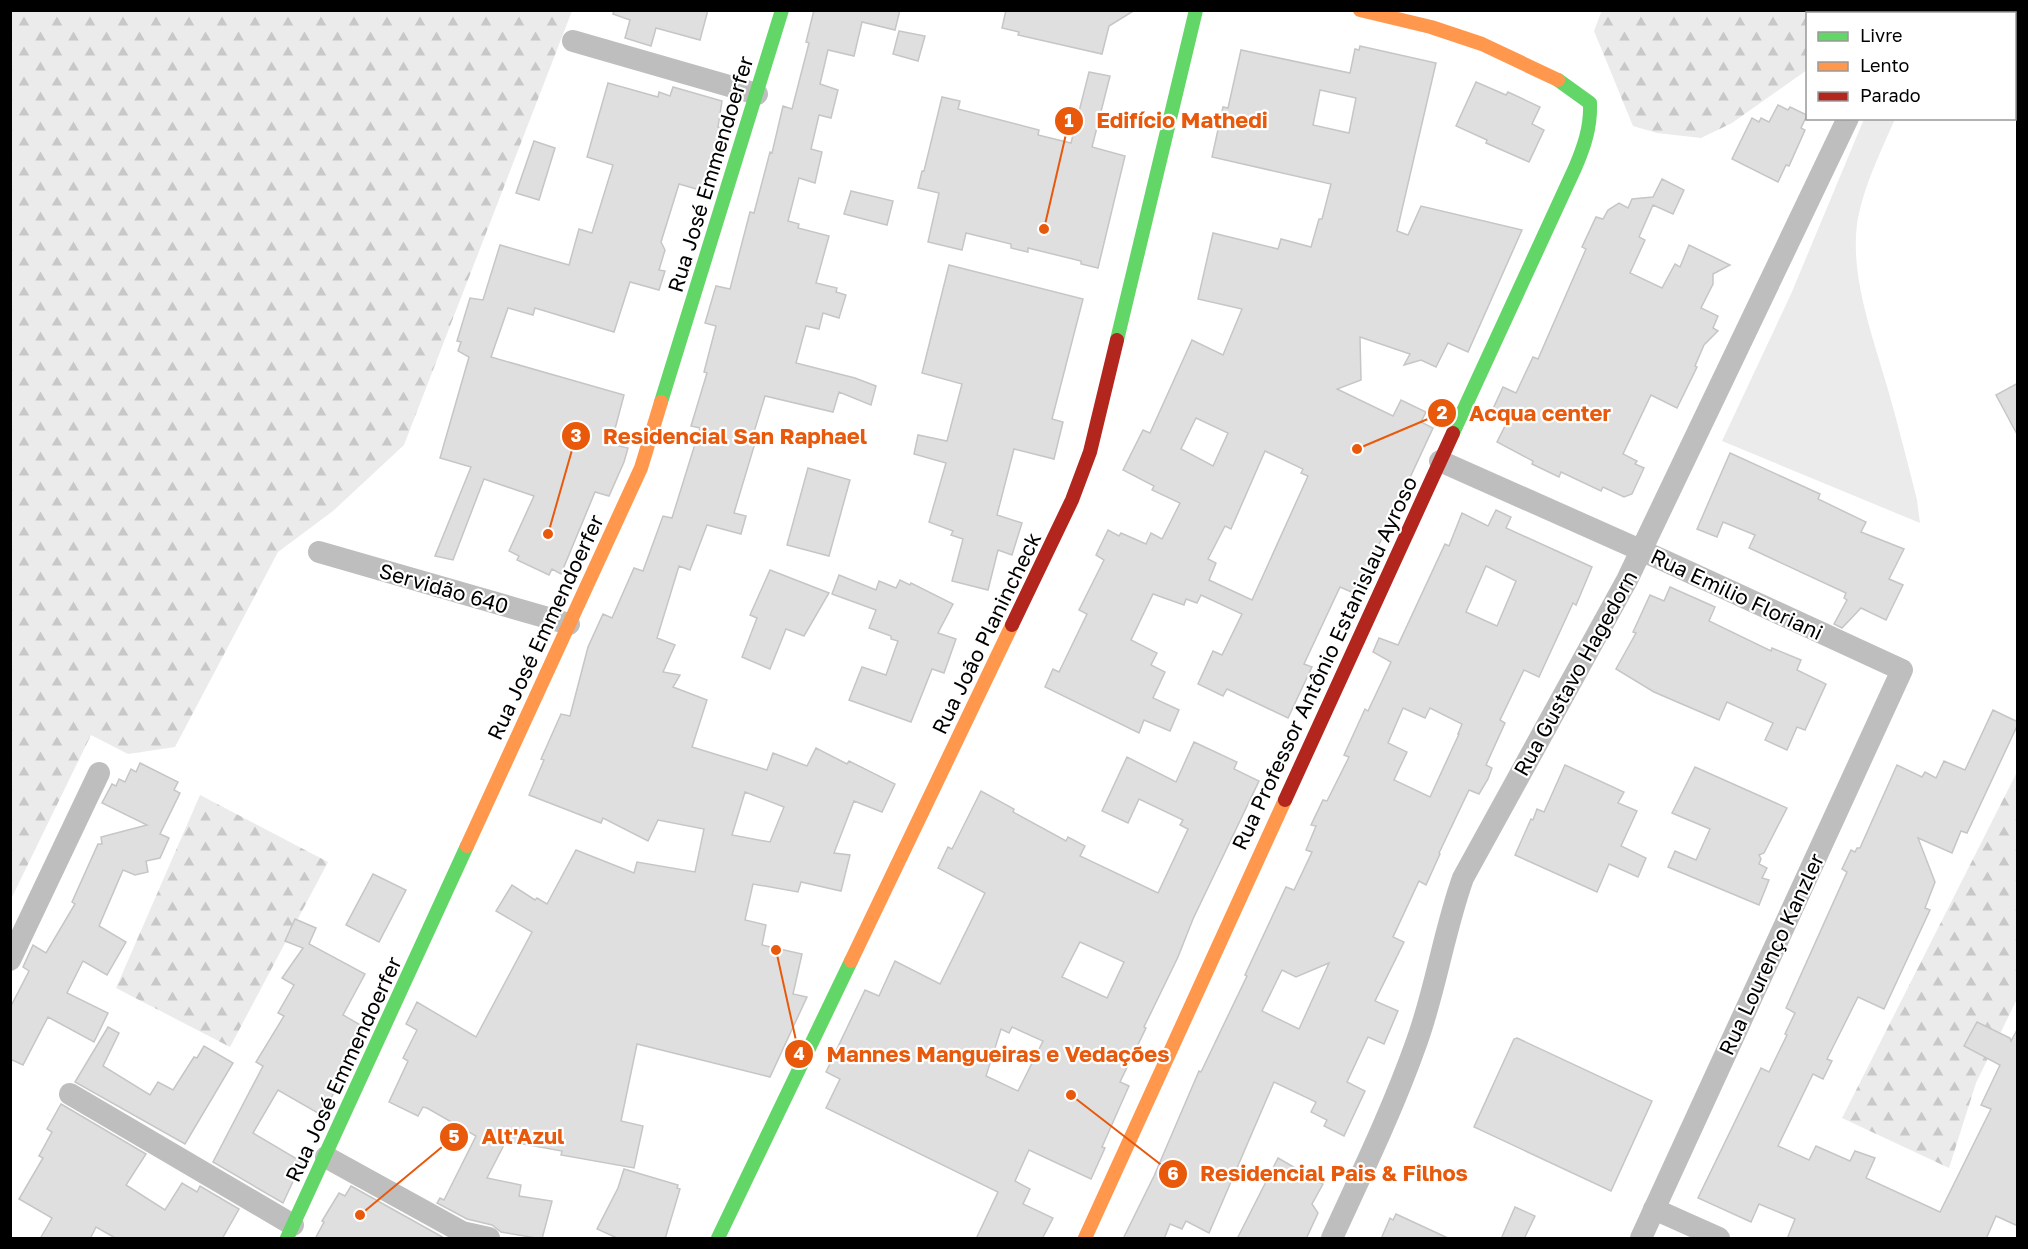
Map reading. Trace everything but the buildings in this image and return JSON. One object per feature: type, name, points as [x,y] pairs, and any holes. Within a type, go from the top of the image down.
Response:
[{"type":"street","name":"Rua José Emmendoerfer","points":[[290,1232],[641,468],[783,10]]},
{"type":"street","name":"Rua João Planincheck","points":[[718,1239],[1072,500],[1096,429],[1196,10]]},
{"type":"street","name":"Rua Professor Antônio Estanislau Ayroso","points":[[1085,1239],[1586,140],[1593,114],[1590,103],[1560,81],[1482,44],[1431,27],[1360,10]]},
{"type":"street","points":[[573,41],[757,94]]},
{"type":"street","name":"Rua Gustavo Hagedorn","points":[[1332,1239],[1388,1115],[1418,1038],[1463,878],[1642,551],[1847,120]]},
{"type":"street","name":"Rua Emilio Floriani","points":[[1440,461],[1902,670]]},
{"type":"street","name":"Servidão 640","points":[[319,552],[569,624]]},
{"type":"street","name":"Rua Lourenço Kanzler","points":[[1641,1239],[1902,670]]},
{"type":"street","points":[[10,960],[99,773]]},
{"type":"street","points":[[70,1094],[290,1232]]},
{"type":"street","points":[[326,1157],[462,1232],[489,1239]]},
{"type":"street","points":[[1654,1209],[1719,1239]]},
{"type":"green space","points":[[11,10],[572,11],[404,445],[333,511],[278,552],[175,747],[128,754],[91,735],[11,899]]},
{"type":"green space","points":[[1602,10],[1860,10],[1859,12],[1806,12],[1806,71],[1732,123],[1701,138],[1657,133],[1633,126],[1594,31]]},
{"type":"green space","points":[[1864,120],[1895,120],[1874,167],[1861,205],[1856,239],[1857,261],[1864,306],[1907,460],[1920,523],[1722,441],[1791,294]]},
{"type":"green space","points":[[2017,772],[2017,999],[1976,1083],[1949,1168],[1842,1118]]},
{"type":"green space","points":[[200,795],[328,862],[230,1047],[116,988]]},
{"type":"traffic: fast","points":[[661,402],[782,10]]},
{"type":"traffic: fast","points":[[1117,340],[1196,10]]},
{"type":"traffic: fast","points":[[1453,433],[1584,145],[1590,103],[1558,80]]},
{"type":"traffic: fast","points":[[287,1238],[467,846]]},
{"type":"traffic: fast","points":[[718,1238],[851,961]]},
{"type":"traffic: slow","points":[[1360,10],[1431,27],[1482,44],[1558,80]]},
{"type":"traffic: slow","points":[[467,846],[641,468],[661,402]]},
{"type":"traffic: slow","points":[[851,961],[1012,625]]},
{"type":"traffic: slow","points":[[1085,1238],[1285,800]]},
{"type":"traffic: jam","points":[[1012,625],[1072,500],[1090,452],[1117,340]]},
{"type":"traffic: jam","points":[[1285,800],[1453,433]]},
{"type":"place","name":"Edifício Mathedi","points":[[1044,229]]},
{"type":"place","name":"Acqua center","points":[[1357,449]]},
{"type":"place","name":"Residencial San Raphael","points":[[548,534]]},
{"type":"place","name":"Mannes Mangueiras e Vedações","points":[[776,950]]},
{"type":"place","name":"Residencial Pais & Filhos","points":[[1071,1095]]},
{"type":"place","name":"Alt'Azul","points":[[360,1215]]}]
